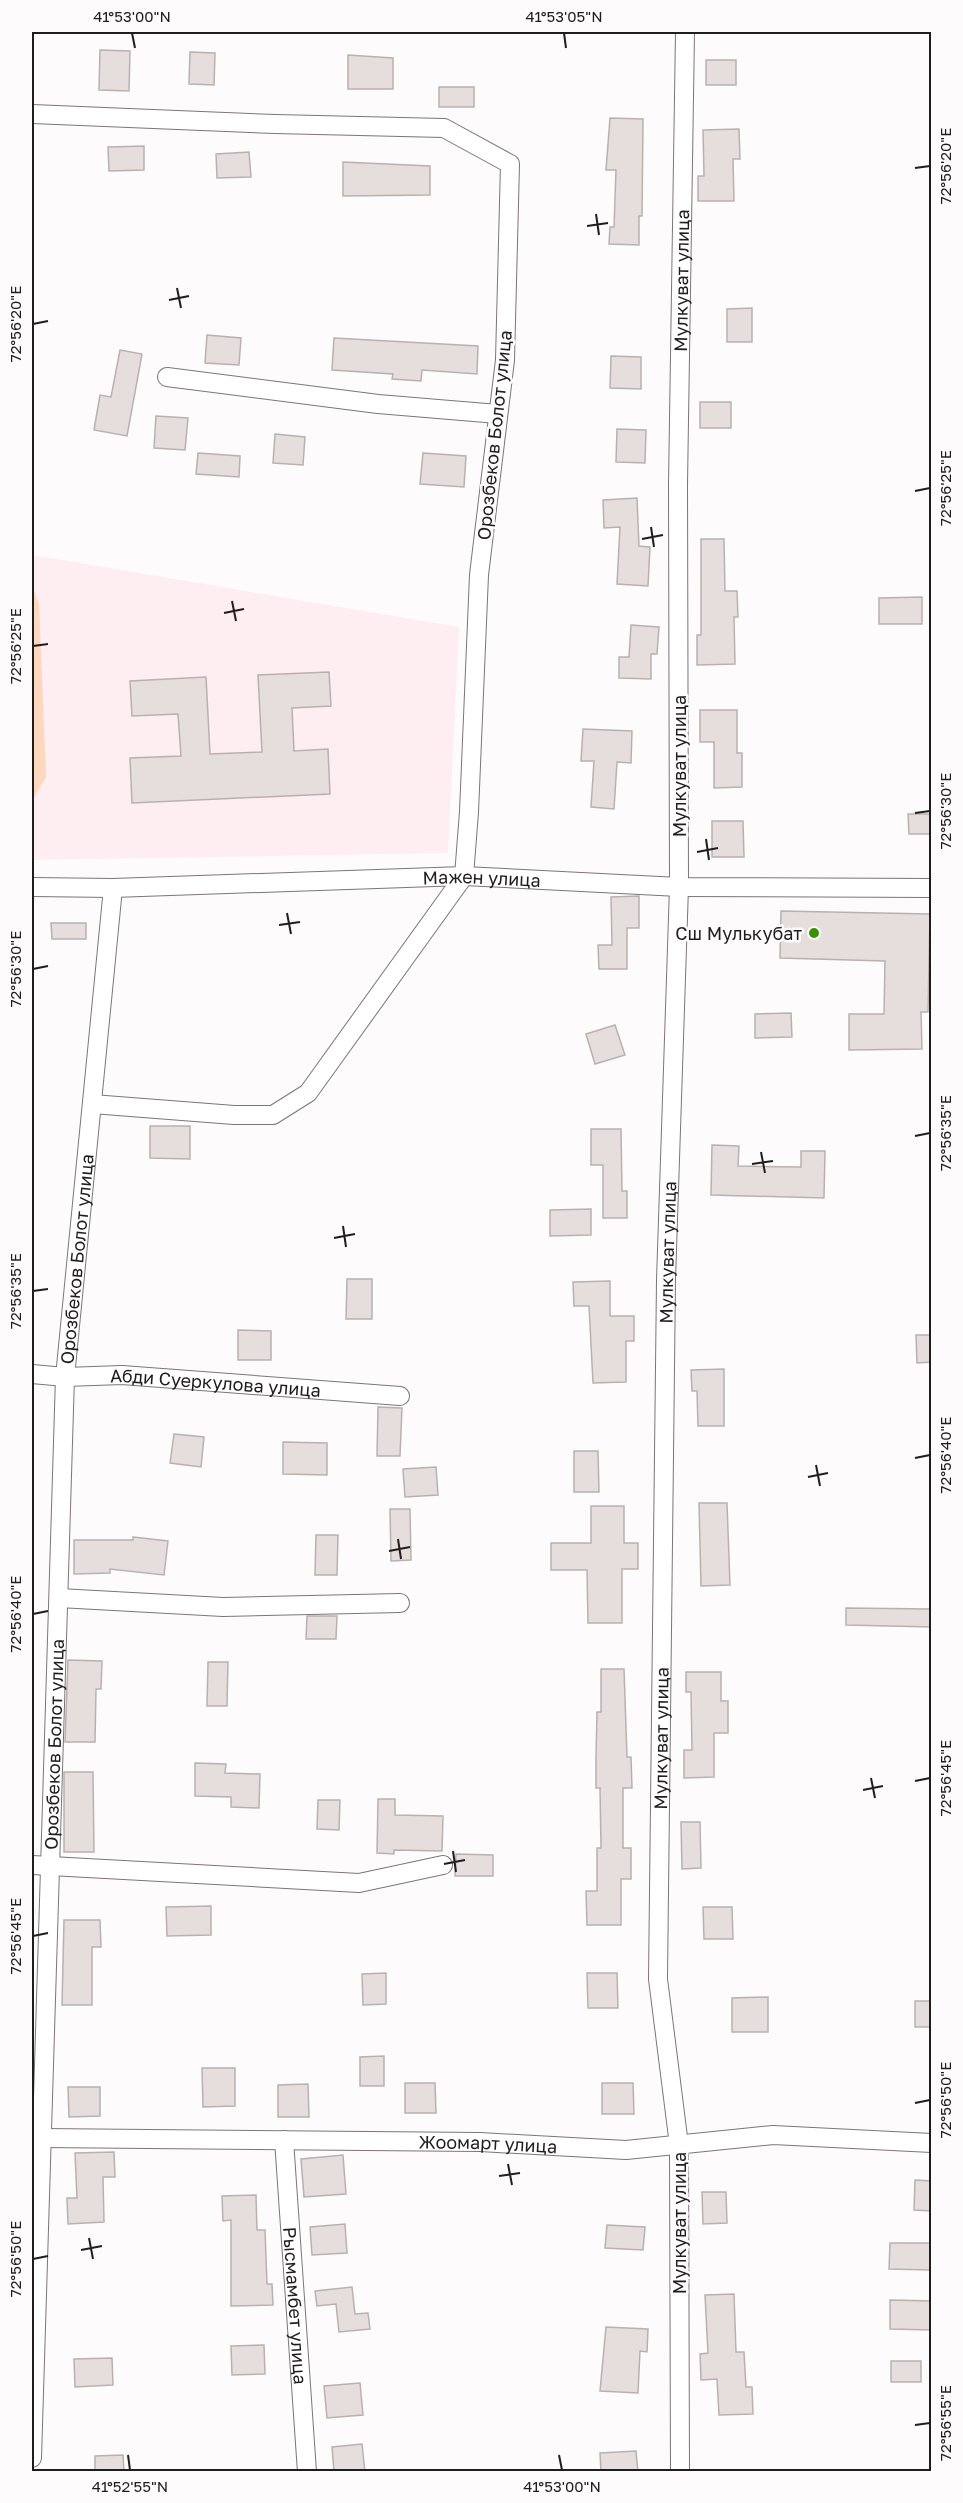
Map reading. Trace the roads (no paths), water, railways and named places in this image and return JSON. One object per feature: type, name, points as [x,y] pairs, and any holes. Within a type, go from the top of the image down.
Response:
[{"type":"street","name":"Мулкуват улица","points":[[680,2472],[679,2145],[658,1967],[666,1280],[679,887],[678,485],[686,32]]},
{"type":"street","name":"Орозбеков Болот улица","points":[[32,114],[444,128],[510,164],[505,360],[479,575],[469,812],[464,876]]},
{"type":"street","points":[[167,377],[378,404],[498,414]]},
{"type":"street","name":"Мажен улица","points":[[32,888],[113,888],[464,876],[679,887],[932,888]]},
{"type":"street","points":[[92,1104],[234,1115],[273,1115],[297,1103],[308,1093],[464,876]]},
{"type":"street","name":"Орозбеков Болот улица","points":[[32,2458],[65,1377],[113,888]]},
{"type":"street","name":"Абди Суеркулова улица","points":[[32,1374],[65,1377],[122,1375],[400,1396]]},
{"type":"street","points":[[59,1598],[223,1607],[400,1603]]},
{"type":"street","points":[[32,1865],[359,1882],[443,1865]]},
{"type":"street","name":"Жоомарт улица","points":[[42,2138],[480,2142],[626,2150],[773,2135],[932,2143]]},
{"type":"street","name":"Рысмамбет улица","points":[[284,2140],[307,2472]]},
{"type":"place","name":"Сш Мулькубат","points":[[814,933]]}]
